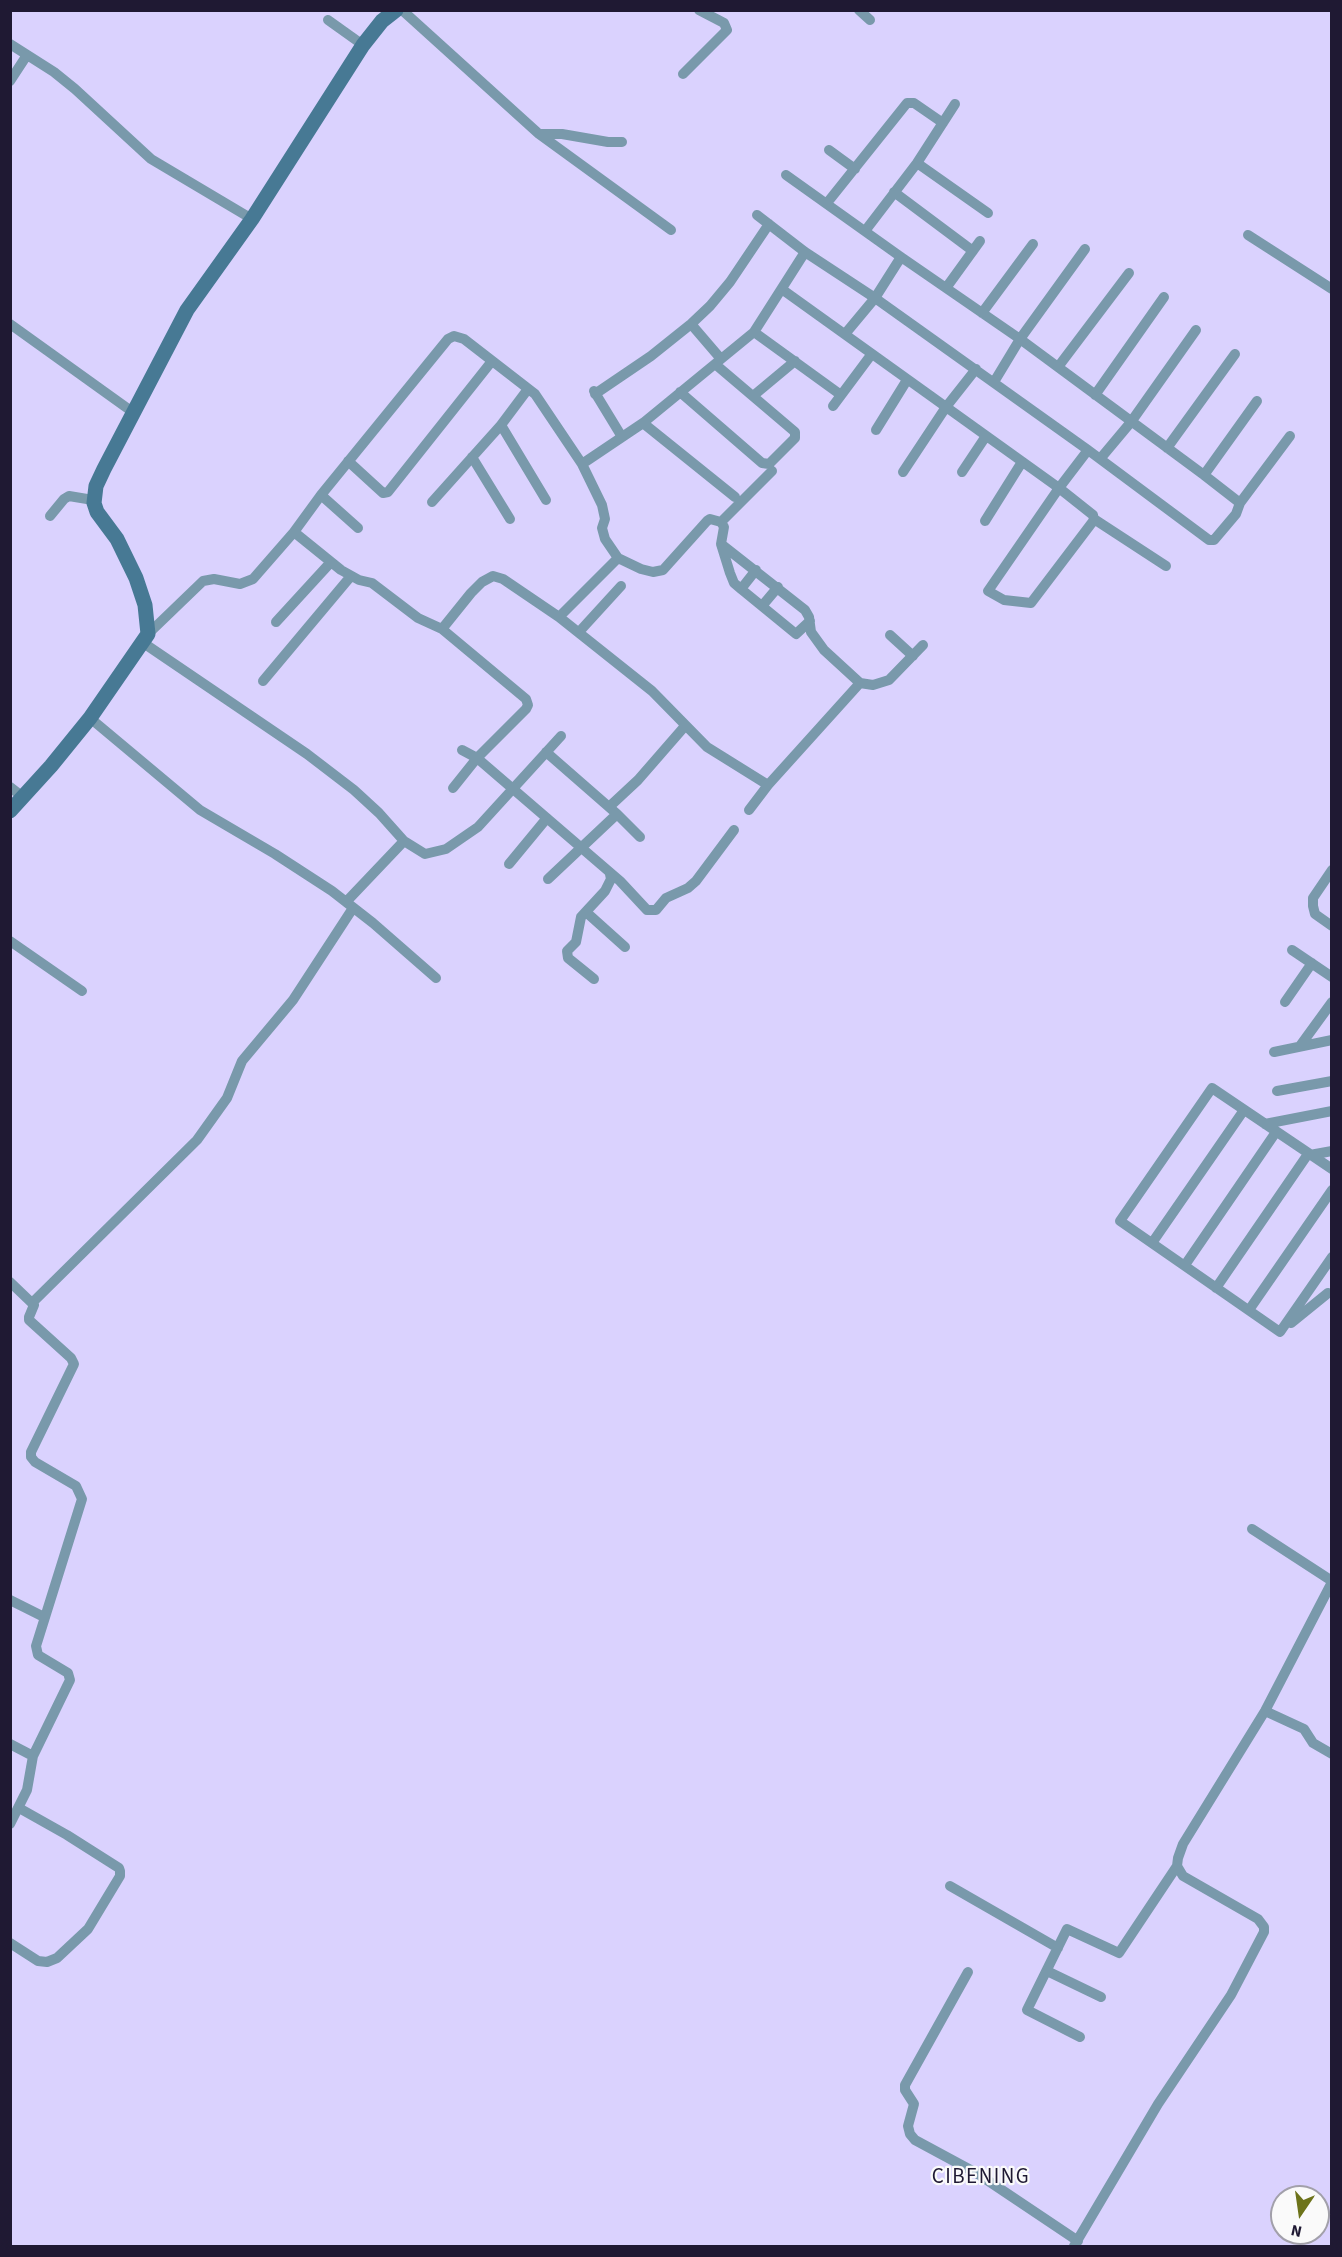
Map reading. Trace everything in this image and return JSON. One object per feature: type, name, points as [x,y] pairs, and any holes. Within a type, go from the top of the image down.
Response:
[{"type":"street","points":[[145,638],[145,605],[136,578],[117,539],[97,512],[93,500],[96,486],[188,310],[252,219],[363,45],[382,21],[396,10]]},
{"type":"street","points":[[402,10],[539,134],[671,230]]},
{"type":"street","points":[[683,74],[727,30],[724,23],[699,10]]},
{"type":"street","points":[[859,10],[870,20]]},
{"type":"street","points":[[328,20],[363,45]]},
{"type":"street","points":[[10,44],[75,89],[151,159],[252,219]]},
{"type":"street","points":[[10,81],[27,55]]},
{"type":"street","points":[[827,203],[907,103],[914,103],[943,123]]},
{"type":"street","points":[[865,231],[917,163],[955,104]]},
{"type":"street","points":[[539,134],[562,134],[608,142],[622,142]]},
{"type":"street","points":[[829,150],[855,169]]},
{"type":"street","points":[[917,163],[988,213]]},
{"type":"street","points":[[786,175],[901,258],[1020,339],[1240,504]]},
{"type":"street","points":[[894,192],[973,251]]},
{"type":"street","points":[[757,215],[805,252],[976,369],[1209,540],[1214,540],[1236,514],[1240,504],[1290,436]]},
{"type":"street","points":[[622,437],[594,393],[651,356],[692,324],[730,282],[769,224]]},
{"type":"street","points":[[1248,235],[1332,289]]},
{"type":"street","points":[[946,288],[980,241]]},
{"type":"street","points":[[982,313],[1033,244]]},
{"type":"street","points":[[994,382],[1020,339],[1084,249]]},
{"type":"street","points":[[582,464],[643,423],[753,332],[783,290],[805,252]]},
{"type":"street","points":[[845,334],[875,298],[901,258]]},
{"type":"street","points":[[1058,367],[1129,273]]},
{"type":"street","points":[[783,290],[1059,488],[1093,515],[1094,519],[1166,566]]},
{"type":"street","points":[[1095,395],[1164,297]]},
{"type":"street","points":[[10,324],[134,413]]},
{"type":"street","points":[[680,392],[767,465],[795,438],[796,434],[718,361],[692,324]]},
{"type":"street","points":[[1100,459],[1131,422],[1196,330]]},
{"type":"street","points":[[753,332],[841,395]]},
{"type":"street","points":[[10,811],[17,792],[90,718],[145,638],[203,581],[214,579],[240,584],[253,579],[294,532],[348,460],[448,339],[454,336],[464,339],[535,394],[547,410],[582,464],[602,505],[605,519],[602,528],[605,539],[618,558],[641,569],[653,572],[663,570],[706,521],[710,519],[721,522],[724,527],[721,544],[734,583],[796,634],[810,621]]},
{"type":"street","points":[[1167,448],[1235,354]]},
{"type":"street","points":[[833,406],[871,355]]},
{"type":"street","points":[[348,460],[383,493],[388,492],[492,361]]},
{"type":"street","points":[[753,396],[795,361]]},
{"type":"street","points":[[903,472],[946,407],[976,369]]},
{"type":"street","points":[[876,430],[907,380]]},
{"type":"street","points":[[432,502],[501,425],[528,389]]},
{"type":"street","points":[[1204,475],[1257,401]]},
{"type":"street","points":[[643,423],[735,497]]},
{"type":"street","points":[[501,425],[546,500]]},
{"type":"street","points":[[962,472],[986,436]]},
{"type":"street","points":[[1088,450],[988,591],[1004,600],[1031,603],[1094,519]]},
{"type":"street","points":[[472,458],[510,519]]},
{"type":"street","points":[[985,521],[1022,462]]},
{"type":"street","points":[[721,522],[772,471]]},
{"type":"street","points":[[321,495],[358,528]]},
{"type":"street","points":[[50,516],[69,496],[93,500]]},
{"type":"street","points":[[294,532],[351,576],[372,583],[418,618],[442,630],[528,702],[524,711],[477,758],[453,788]]},
{"type":"street","points":[[721,544],[805,610],[812,632],[824,650],[860,683],[873,685],[884,683],[897,674],[923,645]]},
{"type":"street","points":[[560,616],[618,558]]},
{"type":"street","points":[[276,622],[331,562]]},
{"type":"street","points":[[741,589],[756,570]]},
{"type":"street","points":[[263,681],[351,576]]},
{"type":"street","points":[[442,630],[482,582],[493,576],[503,579],[560,616],[652,692],[713,751],[768,785]]},
{"type":"street","points":[[579,632],[621,586]]},
{"type":"street","points":[[762,606],[778,587]]},
{"type":"street","points":[[890,635],[913,656]]},
{"type":"street","points":[[145,638],[335,776],[379,813],[404,841],[425,854],[446,849],[478,827],[561,736]]},
{"type":"street","points":[[749,810],[768,785],[860,683]]},
{"type":"street","points":[[90,718],[200,810],[275,854],[350,905],[436,978]]},
{"type":"street","points":[[548,879],[580,849],[685,726]]},
{"type":"street","points":[[462,750],[477,758],[547,818],[647,910],[656,910],[666,898],[688,888],[696,881],[734,830]]},
{"type":"street","points":[[546,752],[640,837]]},
{"type":"street","points":[[508,864],[547,818]]},
{"type":"street","points":[[32,1303],[196,1140],[227,1098],[242,1061],[293,1000],[350,905],[404,841]]},
{"type":"street","points":[[1332,870],[1313,898],[1313,906],[1315,914],[1332,926]]},
{"type":"street","points":[[594,979],[568,958],[567,951],[576,942],[581,917],[605,891],[610,874]]},
{"type":"street","points":[[586,912],[625,947]]},
{"type":"street","points":[[10,941],[82,991]]},
{"type":"street","points":[[1292,950],[1332,977]]},
{"type":"street","points":[[1285,1002],[1312,963]]},
{"type":"street","points":[[1300,1046],[1332,1002]]},
{"type":"street","points":[[1274,1052],[1332,1040]]},
{"type":"street","points":[[1277,1091],[1332,1081]]},
{"type":"street","points":[[1280,1332],[1120,1221],[1212,1088],[1332,1169]]},
{"type":"street","points":[[1152,1243],[1244,1110]]},
{"type":"street","points":[[1265,1124],[1332,1110]]},
{"type":"street","points":[[1185,1266],[1276,1132]]},
{"type":"street","points":[[1216,1288],[1309,1154],[1332,1151]]},
{"type":"street","points":[[1249,1310],[1332,1190]]},
{"type":"street","points":[[1280,1332],[1332,1257]]},
{"type":"street","points":[[10,1282],[35,1306],[29,1320],[71,1358],[74,1364],[30,1455],[35,1462],[76,1486],[82,1499],[44,1617],[36,1651],[45,1660],[68,1673],[70,1678],[33,1756],[28,1786],[10,1824]]},
{"type":"street","points":[[1280,1332],[1330,1294],[1314,1283]]},
{"type":"street","points":[[1080,2037],[1027,2010],[1067,1929],[1119,1953],[1177,1866],[1183,1844],[1265,1711],[1332,1581],[1252,1529]]},
{"type":"street","points":[[10,1600],[44,1617]]},
{"type":"street","points":[[1265,1711],[1304,1729],[1313,1743],[1332,1754]]},
{"type":"street","points":[[10,1744],[33,1756]]},
{"type":"street","points":[[10,1943],[38,1961],[47,1962],[57,1958],[88,1929],[115,1885],[120,1871],[67,1835],[19,1808]]},
{"type":"street","points":[[968,1972],[905,2085],[905,2090],[914,2104],[908,2126],[909,2134],[925,2146],[978,2174],[1076,2244],[1158,2104],[1231,1995],[1264,1932],[1262,1923],[1258,1919],[1187,1880],[1177,1866]]},
{"type":"street","points":[[951,1886],[1058,1948]]},
{"type":"street","points":[[1047,1971],[1101,1997]]},
{"type":"district","name":"CIBENING","points":[[981,2178]]}]
